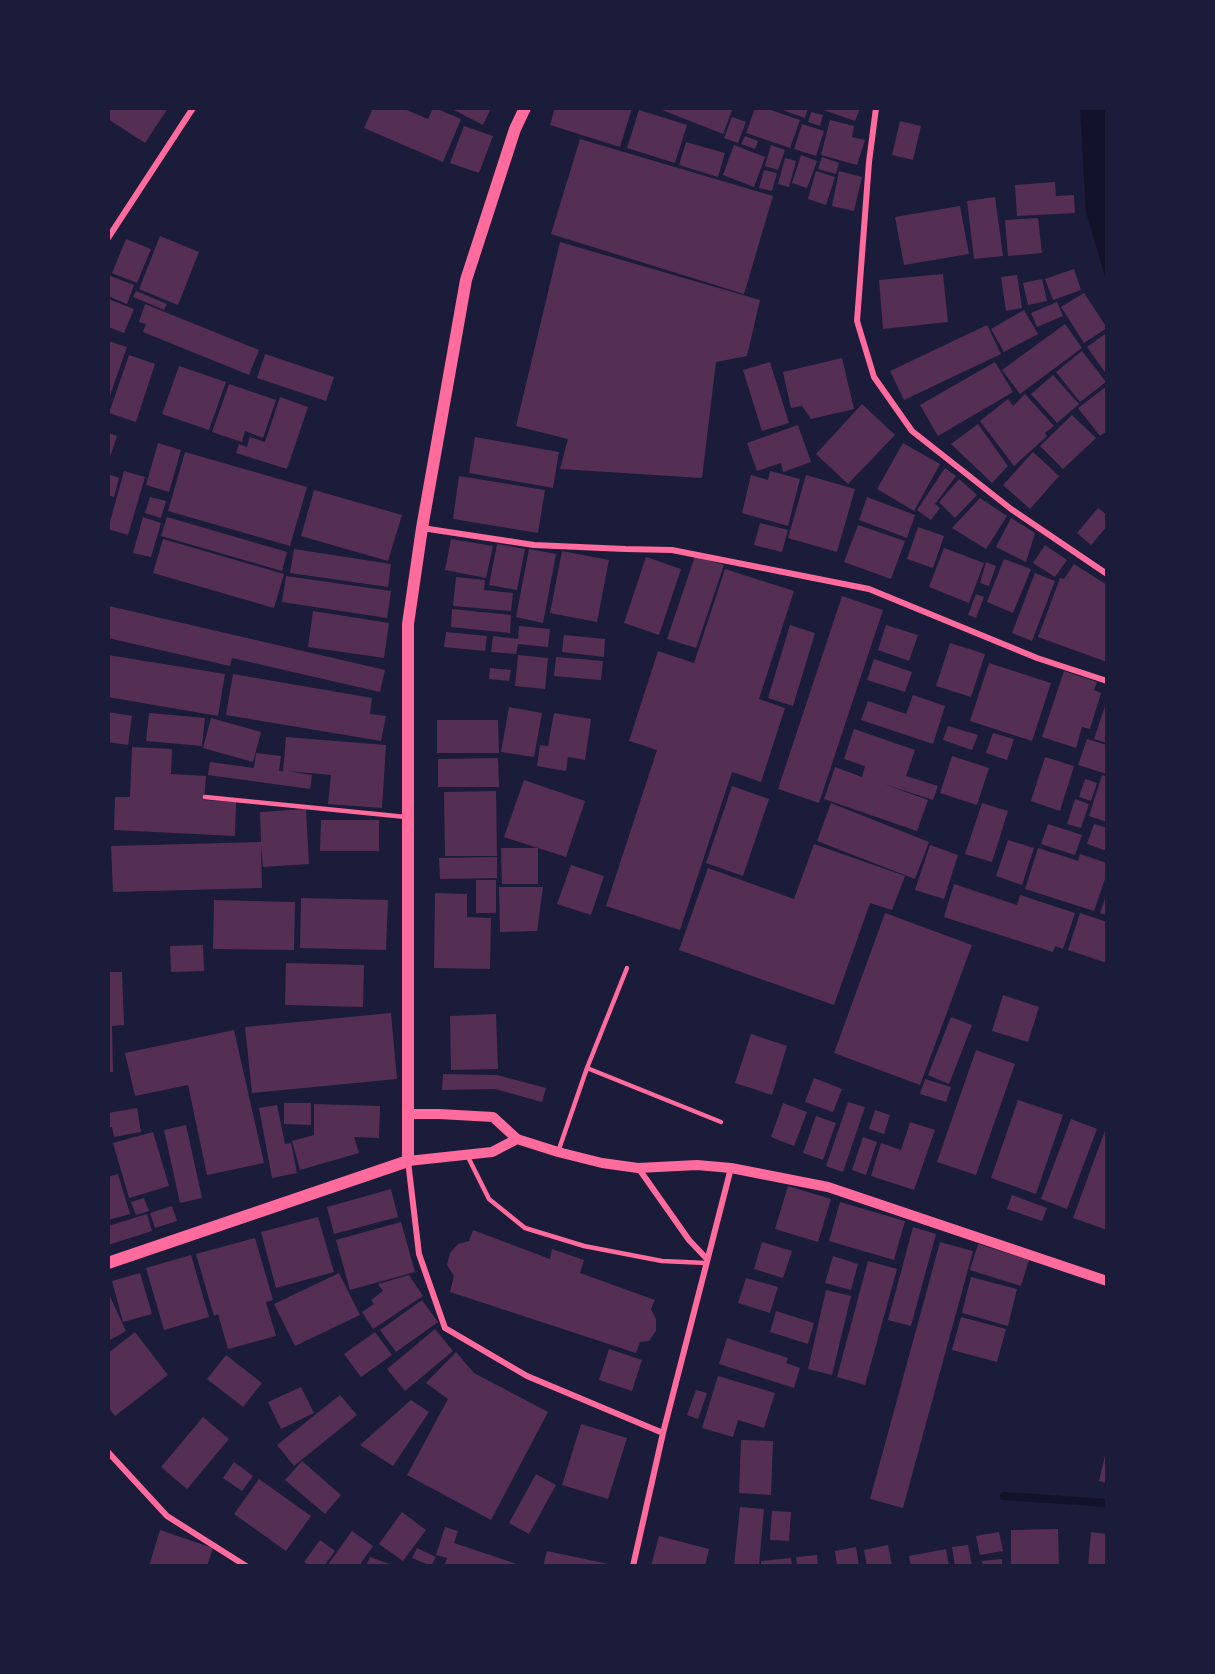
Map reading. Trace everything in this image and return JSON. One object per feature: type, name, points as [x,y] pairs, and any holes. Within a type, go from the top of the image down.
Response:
[{"type":"main road","points":[[108,1263],[408,1161],[408,624],[422,528],[466,280],[514,129],[525,108]]},
{"type":"street","points":[[108,238],[193,108]]},
{"type":"street","points":[[876,108],[869,162],[857,321],[874,377],[912,431],[1011,509],[1107,574]]},
{"type":"street","points":[[422,528],[534,545],[672,550],[869,589],[1037,658],[1107,681]]},
{"type":"street","points":[[409,1114],[492,1117],[516,1139],[602,1163],[638,1168],[697,1165],[731,1168],[828,1187],[1107,1281]]},
{"type":"street","points":[[516,1139],[492,1152],[408,1161],[419,1254],[445,1328],[527,1376],[663,1433]]},
{"type":"street","points":[[638,1168],[689,1240],[707,1261]]},
{"type":"street","points":[[633,1566],[663,1433],[731,1168]]},
{"type":"street","points":[[108,1452],[167,1516],[246,1566]]},
{"type":"lane","points":[[206,796],[408,818]]},
{"type":"lane","points":[[558,1152],[587,1068],[627,968]]},
{"type":"lane","points":[[587,1068],[721,1122]]},
{"type":"lane","points":[[467,1155],[489,1199],[525,1228],[584,1246],[662,1261],[707,1261]]},
{"type":"shaded area","points":[[1080,108],[1107,108],[1107,283],[1086,212]]},
{"type":"building","points":[[108,108],[168,108],[145,143],[108,119]]},
{"type":"building","points":[[373,108],[402,108],[428,119],[435,108],[461,119],[443,162],[364,128]]},
{"type":"building","points":[[450,108],[491,108],[483,125]]},
{"type":"building","points":[[555,108],[632,108],[620,147],[550,125]]},
{"type":"building","points":[[657,108],[733,108],[723,134]]},
{"type":"building","points":[[755,108],[765,108],[800,120],[790,148],[746,133]]},
{"type":"building","points":[[777,108],[808,108],[805,118]]},
{"type":"building","points":[[818,108],[860,108],[855,121]]},
{"type":"building","points":[[639,110],[687,125],[675,163],[627,148]]},
{"type":"building","points":[[811,112],[823,115],[820,126],[808,122]]},
{"type":"building","points":[[732,117],[746,122],[738,143],[724,138]]},
{"type":"building","points":[[830,120],[854,126],[852,137],[865,140],[857,165],[821,155]]},
{"type":"building","points":[[900,121],[921,126],[913,160],[892,155]]},
{"type":"building","points":[[802,124],[824,131],[816,156],[794,149]]},
{"type":"building","points":[[464,126],[493,136],[479,173],[450,163]]},
{"type":"building","points":[[745,136],[758,141],[755,149],[741,144]]},
{"type":"building","points":[[580,139],[773,196],[744,294],[551,234]]},
{"type":"building","points":[[686,142],[725,153],[718,177],[679,165]]},
{"type":"building","points":[[734,145],[765,157],[754,187],[723,175]]},
{"type":"building","points":[[771,145],[785,150],[778,170],[765,166]]},
{"type":"building","points":[[801,155],[817,161],[807,188],[792,183]]},
{"type":"building","points":[[822,157],[839,163],[836,174],[818,169]]},
{"type":"building","points":[[785,158],[796,161],[789,187],[778,184]]},
{"type":"building","points":[[764,170],[777,173],[772,191],[759,188]]},
{"type":"building","points":[[816,171],[835,177],[826,205],[808,199]]},
{"type":"building","points":[[839,171],[862,177],[854,211],[832,206]]},
{"type":"building","points":[[1055,182],[1056,196],[1074,195],[1075,213],[1017,216],[1015,185]]},
{"type":"building","points":[[995,197],[1003,256],[974,259],[967,201]]},
{"type":"building","points":[[960,206],[969,254],[904,265],[895,217]]},
{"type":"building","points":[[1038,218],[1042,253],[1008,256],[1005,220]]},
{"type":"building","points":[[160,236],[199,252],[178,305],[139,289]]},
{"type":"building","points":[[126,239],[151,249],[137,283],[112,273]]},
{"type":"building","points":[[560,242],[760,300],[747,356],[716,362],[702,478],[560,469],[568,439],[516,426]]},
{"type":"building","points":[[1074,269],[1081,290],[1053,300],[1045,279]]},
{"type":"building","points":[[943,274],[948,322],[883,329],[879,280]]},
{"type":"building","points":[[108,275],[134,285],[127,304],[108,296]]},
{"type":"building","points":[[1017,275],[1022,308],[1006,311],[1001,277]]},
{"type":"building","points":[[1042,279],[1047,301],[1028,305],[1023,283]]},
{"type":"building","points":[[136,291],[167,304],[164,310],[133,297]]},
{"type":"building","points":[[1084,293],[1107,328],[1084,343],[1061,307]]},
{"type":"building","points":[[108,299],[134,309],[124,333],[108,327]]},
{"type":"building","points":[[1057,302],[1063,316],[1037,327],[1031,313]]},
{"type":"building","points":[[145,304],[259,350],[249,375],[143,332],[146,324],[139,322]]},
{"type":"building","points":[[1024,310],[1038,334],[1004,352],[991,329]]},
{"type":"building","points":[[1065,324],[1082,348],[1020,394],[1002,370]]},
{"type":"building","points":[[987,325],[1001,354],[904,400],[890,371]]},
{"type":"building","points":[[1105,334],[1107,337],[1107,375],[1087,347]]},
{"type":"building","points":[[108,341],[127,347],[108,401]]},
{"type":"building","points":[[1082,351],[1106,382],[1080,402],[1056,372]]},
{"type":"building","points":[[265,354],[334,377],[326,401],[257,378]]},
{"type":"building","points":[[129,355],[155,364],[136,422],[109,413]]},
{"type":"building","points":[[842,358],[854,409],[811,419],[802,406],[791,408],[783,372]]},
{"type":"building","points":[[770,362],[789,423],[762,431],[743,370]]},
{"type":"building","points":[[995,362],[1013,392],[938,436],[920,405]]},
{"type":"building","points":[[179,366],[226,382],[209,430],[162,414]]},
{"type":"building","points":[[1053,375],[1079,404],[1057,423],[1031,394]]},
{"type":"building","points":[[229,384],[276,400],[263,438],[245,431],[242,442],[212,432]]},
{"type":"building","points":[[1107,386],[1107,431],[1100,436],[1078,408]]},
{"type":"building","points":[[1025,394],[1054,426],[1045,433],[1047,436],[1014,466],[980,421],[1008,399],[1013,406]]},
{"type":"building","points":[[280,397],[308,407],[287,469],[236,453],[239,444],[247,447],[250,437],[265,442]]},
{"type":"building","points":[[862,404],[895,435],[848,484],[816,454]]},
{"type":"building","points":[[1072,415],[1096,438],[1063,469],[1040,446]]},
{"type":"building","points":[[978,424],[1008,466],[992,483],[951,444]]},
{"type":"building","points":[[798,425],[811,462],[783,472],[781,463],[757,471],[747,443]]},
{"type":"building","points":[[108,433],[117,436],[108,463]]},
{"type":"building","points":[[475,437],[559,452],[553,488],[469,473]]},
{"type":"building","points":[[158,443],[181,450],[169,492],[146,485]]},
{"type":"building","points":[[903,443],[940,464],[914,511],[877,489]]},
{"type":"building","points":[[185,452],[307,487],[290,546],[168,511]]},
{"type":"building","points":[[1033,452],[1059,476],[1030,509],[1003,485]]},
{"type":"building","points":[[945,468],[956,476],[935,504],[940,508],[931,520],[917,510]]},
{"type":"building","points":[[124,471],[145,477],[128,535],[108,529]]},
{"type":"building","points":[[770,471],[800,479],[788,526],[742,513],[751,475],[768,480]]},
{"type":"building","points":[[108,474],[119,478],[114,497],[108,495]]},
{"type":"building","points":[[806,475],[855,489],[837,552],[788,538]]},
{"type":"building","points":[[459,476],[545,490],[538,533],[453,519]]},
{"type":"building","points":[[959,479],[977,495],[955,518],[939,502]]},
{"type":"building","points":[[314,490],[402,515],[388,561],[301,536]]},
{"type":"building","points":[[150,497],[166,501],[161,518],[145,513]]},
{"type":"building","points":[[867,497],[915,515],[907,538],[859,520]]},
{"type":"building","points":[[980,498],[1007,516],[986,549],[952,528]]},
{"type":"building","points":[[1098,508],[1107,515],[1107,526],[1091,545],[1077,533]]},
{"type":"building","points":[[143,517],[161,523],[151,557],[133,553]]},
{"type":"building","points":[[167,517],[287,552],[282,571],[161,536]]},
{"type":"building","points":[[1011,518],[1035,533],[1026,562],[996,547]]},
{"type":"building","points":[[760,523],[788,530],[782,552],[754,545]]},
{"type":"building","points":[[858,525],[905,541],[891,579],[844,562]]},
{"type":"building","points":[[918,527],[944,536],[933,568],[907,559]]},
{"type":"building","points":[[163,539],[284,574],[274,608],[153,573]]},
{"type":"building","points":[[451,539],[493,546],[486,578],[445,570]]},
{"type":"building","points":[[497,544],[525,549],[517,590],[489,585]]},
{"type":"building","points":[[1045,545],[1067,560],[1055,577],[1033,563]]},
{"type":"building","points":[[944,548],[984,563],[969,603],[929,587]]},
{"type":"building","points":[[294,549],[391,564],[388,587],[290,573]]},
{"type":"building","points":[[529,549],[556,554],[543,623],[516,617]]},
{"type":"building","points":[[562,551],[609,560],[597,622],[550,613]]},
{"type":"building","points":[[695,556],[724,565],[696,648],[667,639]]},
{"type":"building","points":[[646,557],[681,569],[659,635],[624,623]]},
{"type":"building","points":[[1004,559],[1031,569],[1013,613],[987,602]]},
{"type":"building","points":[[986,562],[996,566],[989,586],[980,583]]},
{"type":"building","points":[[1074,564],[1107,585],[1107,662],[1038,637],[1060,578],[1064,579]]},
{"type":"building","points":[[725,569],[794,591],[759,699],[785,708],[761,782],[732,772],[680,930],[606,906],[657,750],[629,741],[658,651],[694,663]]},
{"type":"building","points":[[1035,573],[1055,581],[1032,641],[1012,633]]},
{"type":"building","points":[[286,576],[391,591],[387,618],[282,602]]},
{"type":"building","points":[[456,577],[485,580],[484,590],[513,593],[511,611],[453,606]]},
{"type":"building","points":[[976,594],[984,597],[976,618],[968,615]]},
{"type":"building","points":[[842,596],[883,610],[819,803],[778,789]]},
{"type":"building","points":[[109,606],[385,670],[380,692],[232,658],[230,666],[108,638]]},
{"type":"building","points":[[452,609],[511,615],[510,633],[451,627]]},
{"type":"building","points":[[313,611],[389,623],[384,658],[308,647]]},
{"type":"building","points":[[790,625],[815,633],[793,706],[768,698]]},
{"type":"building","points":[[886,625],[918,635],[909,661],[878,650]]},
{"type":"building","points":[[519,626],[550,629],[548,647],[518,644],[516,654],[491,652],[493,636],[518,639]]},
{"type":"building","points":[[446,632],[487,636],[485,651],[444,647]]},
{"type":"building","points":[[564,635],[605,639],[604,657],[562,652]]},
{"type":"building","points":[[950,643],[985,654],[971,697],[936,686]]},
{"type":"building","points":[[108,655],[225,674],[218,716],[108,697]]},
{"type":"building","points":[[518,655],[548,658],[545,689],[515,686]]},
{"type":"building","points":[[556,657],[603,661],[601,680],[554,676]]},
{"type":"building","points":[[874,659],[912,672],[905,692],[867,680]]},
{"type":"building","points":[[989,663],[1051,683],[1032,741],[970,721]]},
{"type":"building","points":[[490,668],[511,670],[509,681],[489,679]]},
{"type":"building","points":[[1064,671],[1097,682],[1094,690],[1101,693],[1090,729],[1082,727],[1076,748],[1042,737]]},
{"type":"building","points":[[233,674],[372,698],[370,714],[386,716],[381,741],[226,715]]},
{"type":"building","points":[[913,695],[945,706],[933,744],[861,720],[868,701],[906,714]]},
{"type":"building","points":[[1107,700],[1107,743],[1094,739]]},
{"type":"building","points":[[509,707],[542,713],[534,757],[501,752]]},
{"type":"building","points":[[108,712],[132,716],[128,745],[108,742]]},
{"type":"building","points":[[149,713],[205,718],[202,746],[146,741]]},
{"type":"building","points":[[554,713],[591,719],[585,760],[568,757],[566,771],[537,766],[540,745],[548,746]]},
{"type":"building","points":[[211,718],[261,732],[253,762],[203,748]]},
{"type":"building","points":[[437,720],[498,720],[499,753],[437,753]]},
{"type":"building","points":[[948,726],[978,735],[972,750],[943,740]]},
{"type":"building","points":[[854,729],[915,750],[906,776],[938,786],[933,800],[884,784],[928,800],[917,831],[824,799],[835,767],[862,777],[865,766],[844,759]]},
{"type":"building","points":[[993,733],[1014,739],[1007,760],[986,753]]},
{"type":"building","points":[[286,737],[386,745],[382,808],[328,804],[331,775],[288,771],[312,775],[310,789],[208,775],[210,762],[254,768],[256,753],[281,756],[279,771],[283,771]]},
{"type":"building","points":[[1087,739],[1107,745],[1107,774],[1078,765]]},
{"type":"building","points":[[132,747],[172,749],[171,774],[206,776],[204,800],[236,802],[235,836],[114,830],[115,797],[130,797]]},
{"type":"building","points":[[952,756],[989,768],[977,805],[940,793]]},
{"type":"building","points":[[1045,757],[1074,766],[1060,811],[1031,801]]},
{"type":"building","points":[[498,758],[499,787],[438,787],[438,759]]},
{"type":"building","points":[[1102,775],[1107,777],[1107,822],[1089,816]]},
{"type":"building","points":[[1085,779],[1097,783],[1091,801],[1079,797]]},
{"type":"building","points":[[524,780],[585,801],[566,857],[504,837]]},
{"type":"building","points":[[732,786],[769,799],[743,876],[706,863]]},
{"type":"building","points":[[496,791],[497,856],[445,856],[444,792]]},
{"type":"building","points":[[1075,799],[1089,804],[1081,828],[1067,824]]},
{"type":"building","points":[[831,803],[929,842],[915,879],[817,841]]},
{"type":"building","points":[[982,803],[1008,811],[992,862],[965,854]]},
{"type":"building","points":[[306,809],[309,864],[263,867],[261,844],[262,888],[113,892],[111,846],[261,842],[260,812]]},
{"type":"building","points":[[321,820],[379,820],[379,851],[320,851]]},
{"type":"building","points":[[1048,824],[1082,835],[1075,855],[1041,844]]},
{"type":"building","points":[[1094,824],[1107,828],[1107,851],[1087,844]]},
{"type":"building","points":[[1008,840],[1034,848],[1022,885],[996,876]]},
{"type":"building","points":[[814,844],[905,876],[892,910],[870,903],[834,1005],[679,950],[708,868],[794,899]]},
{"type":"building","points":[[930,845],[958,855],[944,899],[915,890]]},
{"type":"building","points":[[501,848],[538,848],[538,884],[502,884]]},
{"type":"building","points":[[1038,848],[1078,861],[1080,854],[1107,863],[1107,873],[1094,911],[1025,889]]},
{"type":"building","points":[[497,857],[497,878],[440,879],[439,858]]},
{"type":"building","points":[[571,865],[604,876],[591,915],[557,904]]},
{"type":"building","points":[[476,880],[496,880],[496,913],[476,913]]},
{"type":"building","points":[[954,884],[1017,905],[1020,895],[1075,913],[1063,949],[1055,946],[1053,952],[944,917]]},
{"type":"building","points":[[499,887],[543,887],[537,931],[500,932]]},
{"type":"building","points":[[1107,892],[1107,915],[1100,913]]},
{"type":"building","points":[[435,893],[467,894],[467,917],[491,918],[490,969],[434,968]]},
{"type":"building","points":[[301,898],[388,900],[386,950],[300,948]]},
{"type":"building","points":[[214,900],[295,902],[294,950],[213,949]]},
{"type":"building","points":[[885,913],[972,945],[920,1085],[834,1053]]},
{"type":"building","points":[[1080,913],[1107,922],[1107,963],[1068,950]]},
{"type":"building","points":[[203,945],[204,971],[171,972],[170,946]]},
{"type":"building","points":[[286,963],[364,965],[363,1007],[285,1005]]},
{"type":"building","points":[[108,972],[122,972],[124,1025],[112,1026],[113,1072],[108,1072]]},
{"type":"building","points":[[1003,995],[1039,1007],[1028,1042],[992,1031]]},
{"type":"building","points":[[391,1013],[397,1079],[252,1093],[245,1027]]},
{"type":"building","points":[[496,1014],[498,1069],[451,1070],[450,1016]]},
{"type":"building","points":[[951,1017],[972,1025],[949,1084],[928,1075]]},
{"type":"building","points":[[234,1030],[264,1163],[207,1175],[188,1085],[135,1096],[125,1053]]},
{"type":"building","points":[[751,1034],[787,1046],[772,1095],[735,1083]]},
{"type":"building","points":[[976,1050],[1015,1064],[976,1175],[937,1162]]},
{"type":"building","points":[[443,1074],[497,1075],[546,1088],[542,1102],[495,1089],[442,1090]]},
{"type":"building","points":[[814,1078],[842,1089],[833,1112],[805,1102]]},
{"type":"building","points":[[925,1079],[951,1087],[946,1102],[920,1094]]},
{"type":"building","points":[[1018,1100],[1063,1115],[1036,1194],[991,1178]]},
{"type":"building","points":[[848,1102],[865,1107],[843,1172],[826,1166]]},
{"type":"building","points":[[284,1103],[311,1103],[311,1125],[284,1124]]},
{"type":"building","points":[[783,1103],[807,1112],[794,1146],[771,1137]]},
{"type":"building","points":[[314,1104],[380,1106],[379,1138],[354,1137],[359,1153],[300,1170],[292,1141],[314,1135]]},
{"type":"building","points":[[277,1105],[285,1144],[291,1143],[297,1173],[272,1178],[259,1108]]},
{"type":"building","points":[[137,1108],[141,1132],[114,1137],[112,1127],[108,1127],[108,1113]]},
{"type":"building","points":[[875,1110],[890,1115],[884,1134],[869,1129]]},
{"type":"building","points":[[816,1116],[836,1123],[823,1160],[803,1153]]},
{"type":"building","points":[[1071,1119],[1097,1129],[1067,1209],[1041,1199]]},
{"type":"building","points":[[910,1122],[935,1130],[914,1190],[871,1176],[881,1143],[901,1150]]},
{"type":"building","points":[[186,1125],[202,1198],[180,1203],[164,1130]]},
{"type":"building","points":[[1107,1125],[1107,1230],[1073,1218]]},
{"type":"building","points":[[153,1132],[169,1186],[129,1198],[113,1143]]},
{"type":"building","points":[[863,1137],[877,1142],[866,1175],[852,1170]]},
{"type":"building","points":[[118,1174],[130,1214],[108,1220],[108,1177]]},
{"type":"building","points":[[788,1186],[831,1199],[818,1242],[775,1229]]},
{"type":"building","points":[[391,1189],[398,1217],[334,1234],[327,1207]]},
{"type":"building","points":[[1012,1195],[1047,1208],[1042,1221],[1007,1209]]},
{"type":"building","points":[[144,1198],[149,1211],[136,1215],[131,1202]]},
{"type":"building","points":[[840,1202],[905,1221],[894,1260],[829,1241]]},
{"type":"building","points":[[172,1206],[177,1221],[155,1228],[150,1213]]},
{"type":"building","points":[[147,1214],[152,1231],[108,1245],[108,1226]]},
{"type":"building","points":[[318,1217],[334,1272],[276,1288],[261,1232]]},
{"type":"building","points":[[401,1222],[415,1272],[350,1290],[336,1240]]},
{"type":"building","points":[[913,1227],[936,1234],[911,1326],[888,1320]]},
{"type":"building","points":[[473,1230],[550,1259],[552,1249],[584,1260],[580,1273],[655,1300],[651,1309],[656,1319],[656,1331],[649,1341],[640,1342],[636,1353],[450,1292],[454,1276],[447,1265],[450,1253],[458,1244],[469,1241]]},
{"type":"building","points":[[255,1238],[273,1300],[266,1302],[276,1336],[228,1349],[218,1314],[214,1316],[196,1254]]},
{"type":"building","points":[[762,1242],[792,1251],[783,1278],[754,1269]]},
{"type":"building","points":[[940,1242],[973,1251],[903,1508],[870,1499]]},
{"type":"building","points":[[978,1244],[1029,1260],[1021,1286],[970,1270]]},
{"type":"building","points":[[191,1255],[209,1317],[164,1330],[146,1268]]},
{"type":"building","points":[[833,1256],[858,1264],[851,1290],[825,1283]]},
{"type":"building","points":[[868,1261],[897,1269],[865,1385],[837,1377]]},
{"type":"building","points":[[140,1273],[152,1314],[123,1322],[112,1281]]},
{"type":"building","points":[[339,1273],[360,1315],[295,1346],[274,1304]]},
{"type":"building","points":[[409,1275],[423,1296],[373,1329],[362,1312],[374,1304],[371,1300],[383,1291],[378,1284]]},
{"type":"building","points":[[971,1277],[1017,1289],[1008,1326],[962,1313]]},
{"type":"building","points":[[746,1278],[778,1287],[770,1313],[738,1303]]},
{"type":"building","points":[[826,1290],[851,1296],[832,1375],[808,1369]]},
{"type":"building","points":[[108,1292],[126,1331],[108,1341]]},
{"type":"building","points":[[422,1300],[438,1322],[396,1352],[380,1330]]},
{"type":"building","points":[[776,1311],[814,1323],[808,1344],[770,1332]]},
{"type":"building","points":[[961,1317],[1006,1329],[997,1362],[952,1350]]},
{"type":"building","points":[[435,1329],[453,1351],[405,1391],[387,1369]]},
{"type":"building","points":[[135,1332],[168,1375],[115,1416],[108,1407],[108,1353]]},
{"type":"building","points":[[375,1332],[392,1355],[361,1377],[344,1354]]},
{"type":"building","points":[[727,1338],[788,1358],[786,1363],[800,1368],[794,1388],[719,1364]]},
{"type":"building","points":[[609,1349],[642,1360],[632,1391],[599,1380]]},
{"type":"building","points":[[456,1352],[474,1373],[548,1412],[491,1520],[407,1475],[448,1399],[426,1383]]},
{"type":"building","points":[[226,1355],[262,1383],[243,1407],[207,1379]]},
{"type":"building","points":[[718,1376],[775,1393],[764,1428],[738,1420],[733,1437],[702,1428]]},
{"type":"building","points":[[301,1387],[314,1413],[281,1429],[268,1402]]},
{"type":"building","points":[[696,1390],[707,1393],[698,1419],[687,1415]]},
{"type":"building","points":[[340,1395],[357,1415],[294,1466],[277,1445]]},
{"type":"building","points":[[411,1400],[429,1412],[393,1466],[360,1445]]},
{"type":"building","points":[[203,1417],[229,1439],[187,1489],[161,1467]]},
{"type":"building","points":[[581,1424],[627,1438],[608,1499],[562,1485]]},
{"type":"building","points":[[741,1440],[773,1441],[771,1495],[739,1493]]},
{"type":"building","points":[[1107,1452],[1107,1483],[1099,1481]]},
{"type":"building","points":[[302,1461],[341,1495],[325,1514],[285,1480]]},
{"type":"building","points":[[234,1462],[253,1476],[242,1491],[223,1478]]},
{"type":"building","points":[[536,1474],[556,1485],[529,1534],[509,1523]]},
{"type":"building","points":[[259,1479],[311,1516],[286,1551],[234,1514]]},
{"type":"building","points":[[740,1507],[764,1509],[759,1566],[734,1566]]},
{"type":"building","points":[[772,1511],[791,1512],[789,1541],[770,1540]]},
{"type":"building","points":[[402,1512],[426,1530],[403,1561],[379,1544]]},
{"type":"building","points":[[445,1527],[458,1531],[454,1543],[523,1566],[444,1566],[447,1558],[436,1555]]},
{"type":"building","points":[[1058,1529],[1059,1566],[1011,1566],[1011,1530]]},
{"type":"building","points":[[160,1530],[213,1548],[207,1566],[149,1566]]},
{"type":"building","points":[[352,1531],[373,1546],[359,1566],[327,1566]]},
{"type":"building","points":[[999,1532],[1003,1551],[980,1555],[976,1536]]},
{"type":"building","points":[[1091,1532],[1107,1534],[1107,1566],[1088,1566]]},
{"type":"building","points":[[659,1536],[709,1549],[705,1566],[651,1566]]},
{"type":"building","points":[[320,1540],[335,1551],[324,1566],[310,1566],[304,1562]]},
{"type":"building","points":[[888,1545],[892,1566],[867,1566],[864,1550]]},
{"type":"building","points":[[968,1545],[972,1566],[955,1566],[952,1547]]},
{"type":"building","points":[[856,1547],[859,1566],[837,1566],[835,1551]]},
{"type":"building","points":[[417,1548],[436,1557],[431,1566],[412,1558]]},
{"type":"building","points":[[946,1549],[949,1566],[911,1566],[909,1556]]},
{"type":"building","points":[[547,1551],[613,1565],[613,1566],[543,1566]]},
{"type":"building","points":[[817,1555],[818,1566],[797,1566],[796,1557]]},
{"type":"building","points":[[370,1557],[395,1566],[366,1566]]},
{"type":"building","points":[[791,1558],[792,1566],[761,1566],[761,1561]]},
{"type":"building","points":[[1002,1559],[1002,1566],[983,1566],[982,1561]]},
{"type":"waterway","points":[[1004,1496],[1107,1503]]}]
